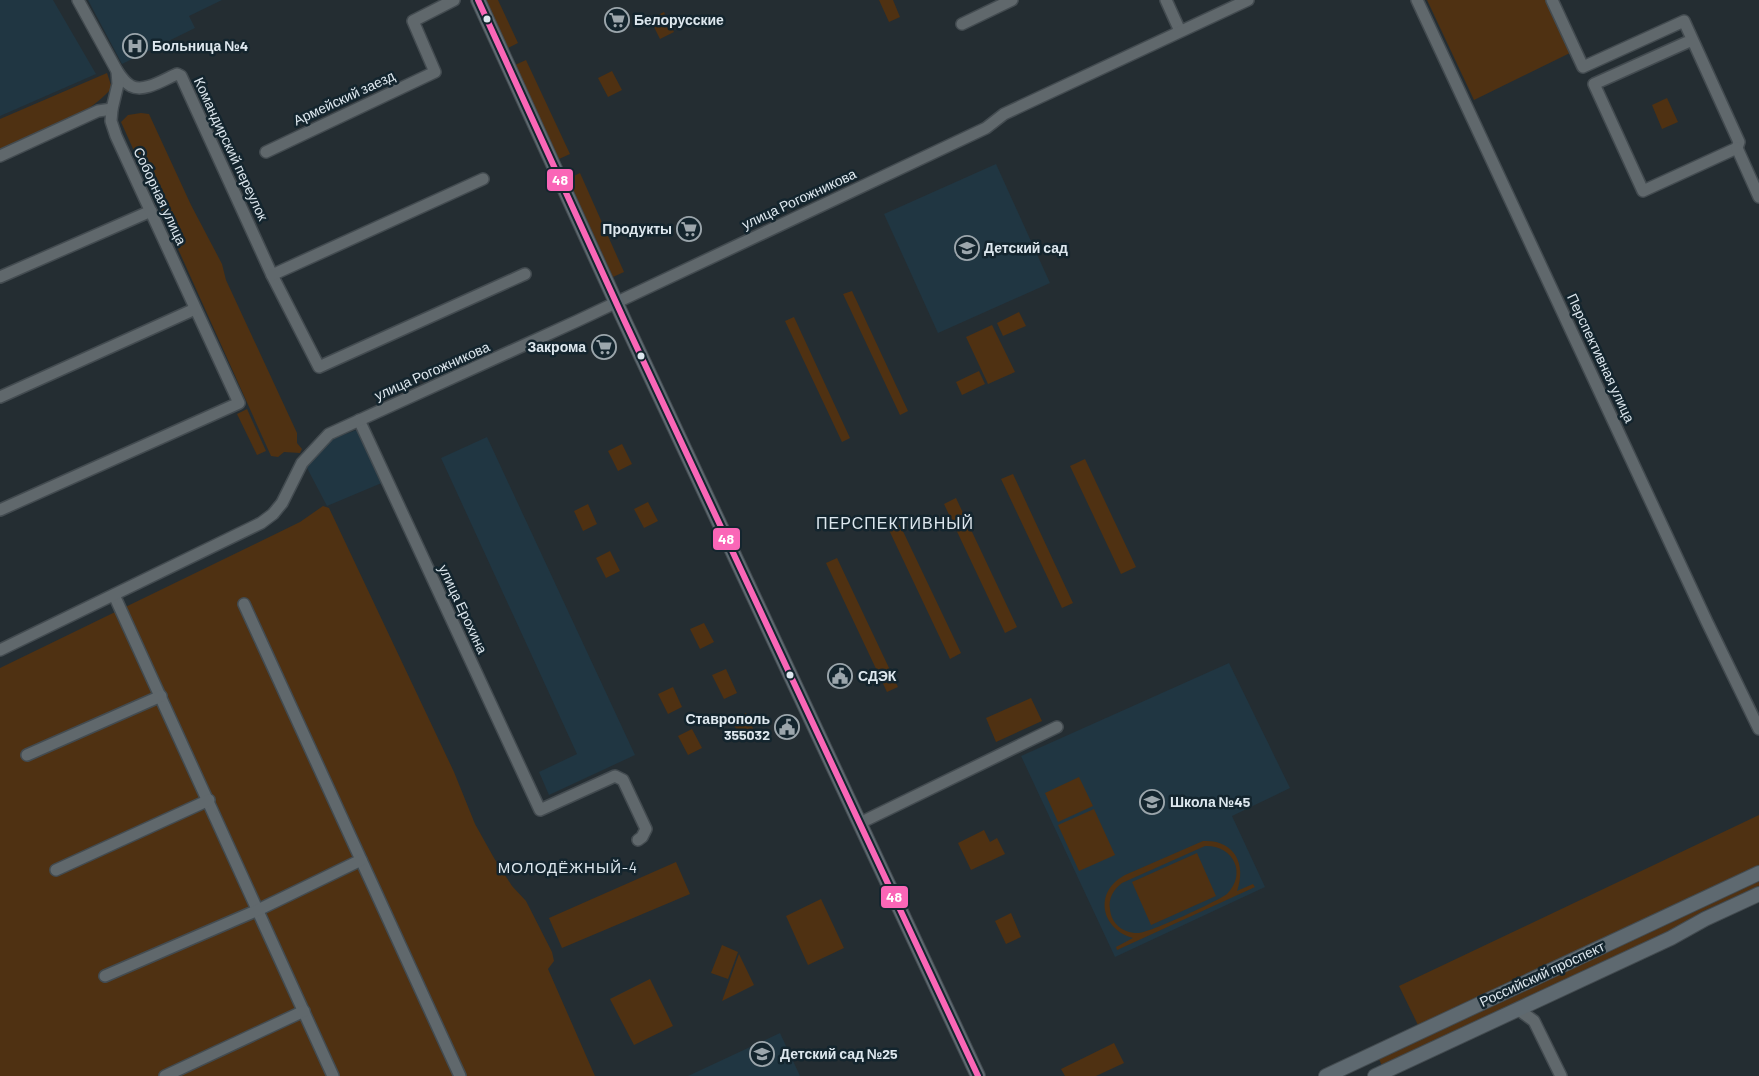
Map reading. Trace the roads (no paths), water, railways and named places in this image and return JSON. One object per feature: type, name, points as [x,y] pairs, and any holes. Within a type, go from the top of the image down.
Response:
[{"type":"main road","points":[[478,0],[978,1076]]},
{"type":"main road","name":"Российский проспект","points":[[1326,1076],[1759,873]]},
{"type":"main road","name":"Российский проспект","points":[[1375,1076],[1671,938],[1759,894]]},
{"type":"street","points":[[78,0],[117,72]]},
{"type":"street","name":"Армейский заезд","points":[[266,152],[435,72],[412,21],[454,0]]},
{"type":"street","points":[[962,24],[1012,0]]},
{"type":"street","points":[[1166,0],[1180,31]]},
{"type":"street","name":"улица Рогожникова","points":[[0,650],[267,518],[282,503],[302,463],[329,434],[617,302],[986,128],[1004,114],[1248,0]]},
{"type":"street","name":"Перспективная улица","points":[[1417,0],[1707,622],[1759,728]]},
{"type":"street","points":[[1552,0],[1583,67],[1684,21],[1739,142],[1737,148],[1759,197]]},
{"type":"street","points":[[1692,40],[1594,84],[1642,191],[1737,148]]},
{"type":"street","name":"Соборная улица","points":[[0,510],[239,403],[116,136],[111,121],[118,84],[117,72]]},
{"type":"street","name":"Командирский переулок","points":[[117,72],[125,82],[135,88],[148,86],[177,74],[180,76],[272,275],[319,367],[525,274]]},
{"type":"street","points":[[0,156],[98,111],[112,109]]},
{"type":"street","points":[[272,275],[483,179]]},
{"type":"street","points":[[0,277],[151,211]]},
{"type":"street","points":[[0,397],[196,309]]},
{"type":"street","name":"улица Ерохина","points":[[359,420],[540,810],[615,776],[623,780],[646,829],[646,833],[638,840]]},
{"type":"street","points":[[114,595],[334,1076]]},
{"type":"street","points":[[244,604],[460,1076]]},
{"type":"street","points":[[27,755],[161,696]]},
{"type":"street","points":[[860,823],[1057,727]]},
{"type":"street","points":[[56,870],[209,800]]},
{"type":"street","points":[[105,976],[258,910],[361,860]]},
{"type":"street","points":[[1519,1010],[1534,1021],[1561,1076]]},
{"type":"street","points":[[165,1076],[304,1011]]},
{"type":"place","name":"Белорусские","points":[[617,20]]},
{"type":"place","name":"Больница №4","points":[[135,46]]},
{"type":"place","name":"Продукты","points":[[689,229]]},
{"type":"place","name":"Детский сад","points":[[967,248]]},
{"type":"place","name":"Закрома","points":[[604,347]]},
{"type":"place","name":"СДЭК","points":[[840,676]]},
{"type":"place","name":"Ставрополь 355032","points":[[787,727]]},
{"type":"place","name":"Школа №45","points":[[1152,802]]},
{"type":"place","name":"Детский сад №25","points":[[762,1054]]},
{"type":"district","name":"ПЕРСПЕКТИВНЫЙ","points":[[895,523]]},
{"type":"district","name":"МОЛОДЁЖНЫЙ-4","points":[[568,868]]}]
